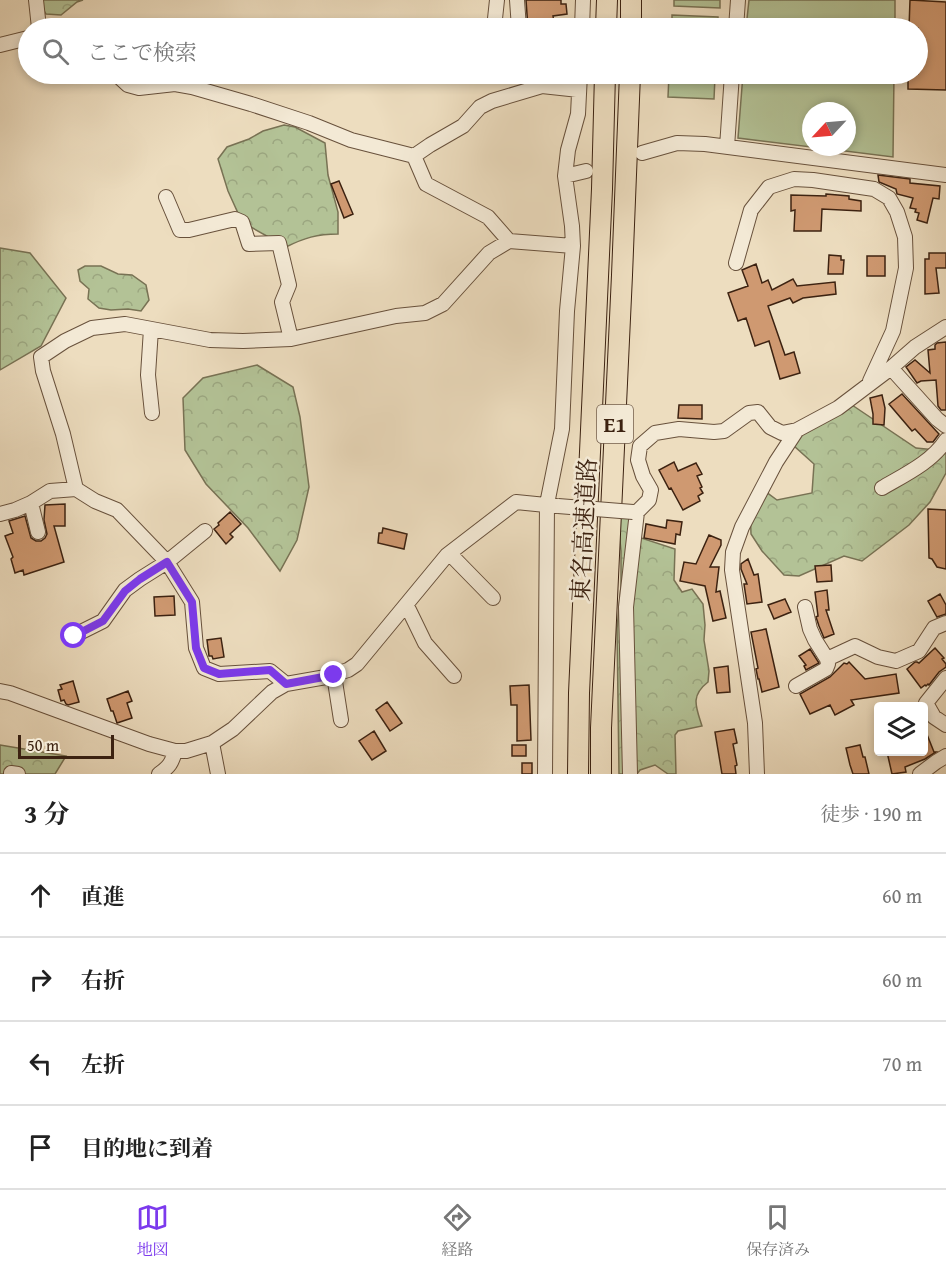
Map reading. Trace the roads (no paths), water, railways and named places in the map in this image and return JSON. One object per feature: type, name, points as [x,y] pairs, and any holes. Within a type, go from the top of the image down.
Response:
[{"type":"highway","points":[[606,18],[607,0]]},
{"type":"highway","points":[[631,0],[631,18]]},
{"type":"highway","name":"東名高速道路","points":[[578,774],[579,693],[605,84]]},
{"type":"highway","name":"東名高速道路","points":[[602,774],[602,716],[630,84]]},
{"type":"street","points":[[36,0],[38,18]]},
{"type":"street","points":[[496,18],[497,0]]},
{"type":"street","points":[[518,0],[519,18]]},
{"type":"street","points":[[583,18],[584,0]]},
{"type":"street","points":[[737,18],[738,0]]},
{"type":"street","points":[[0,45],[18,40]]},
{"type":"street","points":[[127,84],[139,88],[176,84],[192,87],[309,123],[351,140],[414,156],[463,126],[480,107],[530,84]]},
{"type":"street","points":[[555,84],[579,90]]},
{"type":"street","points":[[545,774],[553,505],[562,429],[567,311],[573,246],[565,176],[568,150],[578,114],[579,84]]},
{"type":"street","points":[[727,147],[731,84]]},
{"type":"street","points":[[642,153],[677,143],[705,144],[946,175]]},
{"type":"street","points":[[414,156],[426,184],[488,217],[509,241]]},
{"type":"street","points":[[565,176],[586,171]]},
{"type":"street","points":[[736,263],[751,210],[769,187],[794,179],[813,180],[874,189],[889,198],[897,212],[905,237],[906,268],[893,332],[869,383]]},
{"type":"street","points":[[166,197],[180,230],[235,219],[242,222],[249,244],[279,243],[289,285],[282,302],[291,339]]},
{"type":"street","points":[[76,489],[41,357],[64,341],[92,328],[125,324],[210,340],[291,339],[396,316],[425,313],[443,304],[489,253],[509,241],[573,246]]},
{"type":"street","points":[[630,774],[626,607],[635,512],[649,500],[651,490],[638,460],[640,446],[655,433],[669,430],[724,431],[749,413],[759,412],[770,428],[782,433],[797,430],[838,408],[915,347],[946,327]]},
{"type":"street","points":[[151,329],[148,375],[152,413]]},
{"type":"street","points":[[891,368],[946,426]]},
{"type":"street","points":[[757,774],[755,723],[732,570],[733,552],[742,527],[776,462],[797,430]]},
{"type":"street","points":[[882,488],[914,469],[930,457],[946,440]]},
{"type":"street","points":[[0,514],[31,503],[50,491],[76,489],[95,501],[117,510],[167,562],[192,602],[196,648],[204,668],[219,674],[270,670],[286,684]]},
{"type":"street","points":[[0,691],[149,744],[175,752],[186,751],[212,743],[232,729],[272,692],[286,684],[334,675],[357,664],[450,554],[516,502],[635,512]]},
{"type":"street","points":[[31,503],[38,532]]},
{"type":"street","points":[[74,636],[103,621],[125,591],[167,562],[205,531]]},
{"type":"street","points":[[450,554],[493,598]]},
{"type":"street","points":[[404,607],[409,610],[425,643],[454,676]]},
{"type":"street","points":[[796,686],[826,669],[828,664],[812,634],[805,607]]},
{"type":"street","points":[[827,659],[855,646],[878,657],[896,661],[919,651],[934,628],[946,623]]},
{"type":"street","points":[[334,675],[341,720]]},
{"type":"street","points":[[946,678],[926,703],[934,717],[946,725]]},
{"type":"street","points":[[212,743],[218,774]]},
{"type":"street","points":[[159,774],[170,766],[175,752]]},
{"type":"street","points":[[920,774],[946,756]]}]
